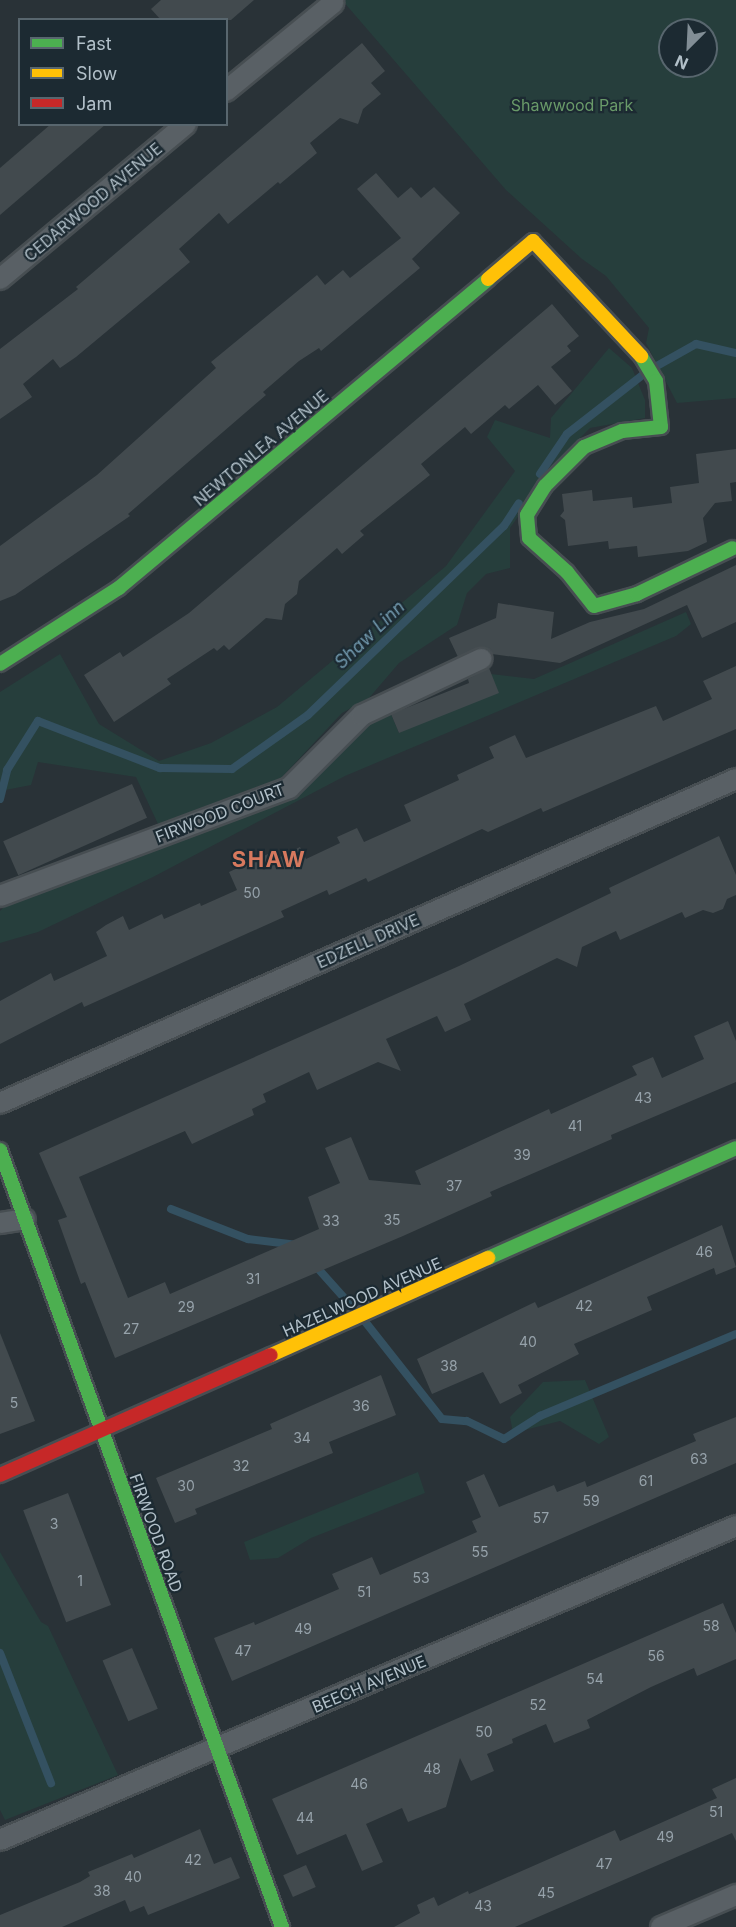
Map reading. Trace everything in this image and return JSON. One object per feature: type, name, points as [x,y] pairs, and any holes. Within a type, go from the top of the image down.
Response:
[{"type":"street","points":[[228,89],[333,3]]},
{"type":"street","name":"CEDARWOOD AVENUE","points":[[0,279],[184,126]]},
{"type":"street","name":"NEWTONLEA AVENUE","points":[[0,664],[119,588],[532,241],[634,346],[656,381],[661,427],[622,431],[584,447],[545,486],[527,515],[530,538],[567,572],[594,606],[637,594],[733,548]]},
{"type":"street","name":"FIRWOOD COURT","points":[[0,896],[289,788],[362,715],[481,659]]},
{"type":"street","name":"EDZELL DRIVE","points":[[0,1103],[736,779]]},
{"type":"street","name":"HAZELWOOD AVENUE","points":[[0,1475],[736,1148]]},
{"type":"street","name":"FIRWOOD ROAD","points":[[0,1150],[282,1927]]},
{"type":"street","points":[[0,1223],[25,1219]]},
{"type":"street","name":"BEECH AVENUE","points":[[0,1840],[736,1526]]},
{"type":"street","points":[[661,1927],[736,1895]]},
{"type":"green space","name":"Shawwood Park","points":[[342,0],[736,0],[736,398],[677,403],[646,343],[649,328],[606,276],[582,259],[506,190]]},
{"type":"green space","points":[[609,348],[632,368],[645,400],[645,418],[590,428],[558,460],[510,528],[510,568],[486,574],[467,593],[457,625],[399,663],[369,698],[342,713],[281,778],[158,824],[136,777],[38,762],[31,785],[0,791],[0,692],[60,654],[99,724],[159,761],[211,743],[277,707],[446,566],[515,471],[487,437],[495,420],[550,438],[551,418]]},
{"type":"green space","points":[[686,612],[691,624],[676,636],[345,776],[153,877],[38,932],[0,943],[0,911],[6,905],[295,794],[359,728],[391,714],[399,733],[491,674],[534,679]]},
{"type":"green space","points":[[585,1380],[609,1437],[599,1444],[560,1421],[513,1433],[510,1417],[543,1382]]},
{"type":"green space","points":[[418,1472],[425,1493],[311,1538],[278,1558],[250,1560],[244,1542]]},
{"type":"green space","points":[[0,1552],[41,1622],[48,1626],[118,1775],[5,1820],[0,1810]]},
{"type":"building","points":[[161,0],[254,0],[231,20],[228,18],[159,18],[151,9]]},
{"type":"building","points":[[362,43],[385,71],[371,83],[381,94],[363,109],[358,124],[340,118],[310,143],[317,153],[280,184],[278,182],[228,224],[219,213],[179,249],[190,262],[76,357],[60,368],[53,359],[23,384],[32,397],[0,419],[0,349],[78,289],[76,287]]},
{"type":"building","points":[[49,126],[104,126],[0,215],[0,168]]},
{"type":"building","points":[[376,173],[398,198],[411,187],[421,198],[434,187],[460,213],[412,259],[420,268],[321,351],[319,348],[299,361],[263,392],[266,395],[128,514],[130,516],[15,595],[0,601],[0,546],[97,475],[216,368],[211,362],[317,275],[325,285],[343,270],[350,278],[401,238],[357,189]]},
{"type":"building","points":[[552,304],[579,336],[567,346],[571,351],[551,367],[572,391],[555,405],[538,385],[509,409],[505,405],[471,434],[465,427],[421,464],[430,475],[360,531],[364,535],[342,554],[337,548],[299,581],[297,594],[285,604],[282,620],[266,618],[229,650],[224,645],[217,651],[214,648],[167,679],[171,684],[114,722],[84,675],[120,652],[123,657],[189,613]]},
{"type":"building","points":[[736,449],[736,482],[730,483],[732,501],[715,503],[703,518],[707,542],[688,551],[638,557],[637,546],[609,549],[608,541],[568,546],[565,520],[560,516],[564,511],[562,494],[592,490],[593,501],[632,497],[633,508],[672,503],[670,487],[699,483],[696,454]]},
{"type":"building","points":[[736,565],[736,622],[702,638],[687,605],[560,663],[492,654],[481,647],[458,657],[449,638],[496,618],[498,603],[554,612],[551,639],[590,622],[644,609]]},
{"type":"building","points":[[736,666],[736,729],[543,812],[541,808],[488,832],[482,829],[368,882],[366,878],[329,895],[327,890],[281,911],[284,917],[84,1007],[82,1002],[0,1044],[0,1001],[51,973],[54,981],[107,956],[96,932],[123,916],[129,930],[162,914],[164,919],[237,890],[229,872],[268,854],[272,861],[300,847],[306,859],[340,843],[337,837],[357,828],[364,842],[411,821],[404,805],[459,780],[457,775],[494,758],[489,747],[515,735],[526,758],[656,706],[663,721],[712,699],[703,681]]},
{"type":"building","points":[[489,668],[499,693],[399,733],[391,714],[469,683],[468,679]]},
{"type":"building","points":[[132,784],[147,818],[18,875],[3,841]]},
{"type":"building","points":[[719,836],[736,875],[736,895],[727,899],[723,909],[713,913],[703,910],[685,918],[682,912],[620,940],[616,931],[582,947],[577,967],[557,958],[464,1004],[471,1020],[445,1032],[437,1016],[386,1039],[401,1071],[378,1062],[317,1090],[309,1072],[263,1094],[266,1102],[252,1109],[254,1115],[192,1144],[185,1131],[79,1177],[128,1298],[165,1282],[170,1294],[319,1229],[308,1197],[340,1183],[325,1148],[351,1137],[369,1180],[421,1185],[415,1171],[549,1109],[551,1114],[637,1075],[632,1066],[653,1057],[662,1078],[704,1059],[694,1036],[728,1021],[736,1041],[736,1082],[611,1135],[612,1139],[490,1192],[492,1196],[403,1236],[115,1358],[85,1282],[81,1284],[58,1220],[67,1217],[39,1153],[459,966],[611,893],[609,888]]},
{"type":"building","points":[[722,1225],[736,1267],[716,1275],[714,1268],[647,1297],[652,1310],[574,1344],[579,1354],[518,1385],[522,1393],[500,1404],[483,1372],[432,1394],[417,1359],[535,1302],[538,1308]]},
{"type":"building","points":[[0,1333],[35,1421],[0,1434]]},
{"type":"building","points":[[381,1375],[396,1415],[329,1442],[333,1453],[195,1509],[197,1514],[175,1523],[156,1478],[272,1429],[270,1424]]},
{"type":"building","points":[[736,1417],[736,1463],[232,1681],[214,1638],[254,1622],[255,1625],[339,1589],[332,1574],[372,1557],[380,1575],[477,1532],[472,1521],[481,1517],[466,1482],[484,1474],[499,1507],[554,1485],[557,1492],[585,1481],[587,1487],[696,1441],[693,1434]]},
{"type":"building","points":[[68,1493],[111,1605],[66,1622],[23,1510]]},
{"type":"building","points":[[723,1603],[736,1633],[736,1659],[697,1676],[694,1668],[651,1687],[587,1720],[590,1728],[554,1743],[546,1724],[512,1739],[513,1743],[487,1754],[494,1771],[471,1781],[460,1758],[446,1807],[408,1822],[402,1808],[366,1824],[383,1862],[362,1871],[346,1834],[297,1855],[272,1799]]},
{"type":"building","points":[[132,1648],[158,1709],[128,1721],[103,1661]]},
{"type":"building","points":[[736,1778],[736,1841],[732,1833],[515,1927],[394,1927],[420,1913],[417,1905],[434,1897],[438,1906],[468,1891],[469,1894],[615,1830],[620,1841],[717,1798],[712,1789]]},
{"type":"building","points":[[200,1829],[214,1864],[231,1857],[240,1878],[148,1915],[144,1906],[130,1912],[125,1900],[62,1927],[0,1927],[0,1915],[80,1882],[90,1876],[88,1872],[132,1854],[134,1858]]},
{"type":"building","points":[[306,1865],[316,1887],[293,1897],[283,1875]]},
{"type":"waterway","name":"Shaw Linn","points":[[655,367],[696,344],[736,353]]},
{"type":"waterway","name":"Shaw Linn","points":[[540,474],[567,434],[645,373]]},
{"type":"waterway","name":"Shaw Linn","points":[[0,799],[7,770],[38,721],[160,768],[232,769],[308,715],[504,526],[519,503]]},
{"type":"waterway","points":[[171,1209],[248,1239],[298,1245]]},
{"type":"waterway","points":[[313,1263],[355,1310]]},
{"type":"waterway","points":[[363,1319],[442,1419],[467,1421],[504,1439],[540,1416],[736,1334]]},
{"type":"waterway","points":[[0,1653],[51,1783]]},
{"type":"traffic: fast","points":[[0,664],[119,588],[488,279]]},
{"type":"traffic: fast","points":[[641,356],[656,381],[661,427],[622,431],[584,447],[545,486],[527,515],[529,538],[567,572],[594,606],[637,594],[733,548]]},
{"type":"traffic: fast","points":[[488,1258],[736,1148]]},
{"type":"traffic: fast","points":[[0,1150],[282,1927]]},
{"type":"traffic: slow","points":[[488,279],[533,241],[641,356]]},
{"type":"traffic: slow","points":[[271,1355],[488,1258]]},
{"type":"traffic: jam","points":[[0,1475],[271,1355]]},
{"type":"district","name":"SHAW","points":[[269,860]]}]
